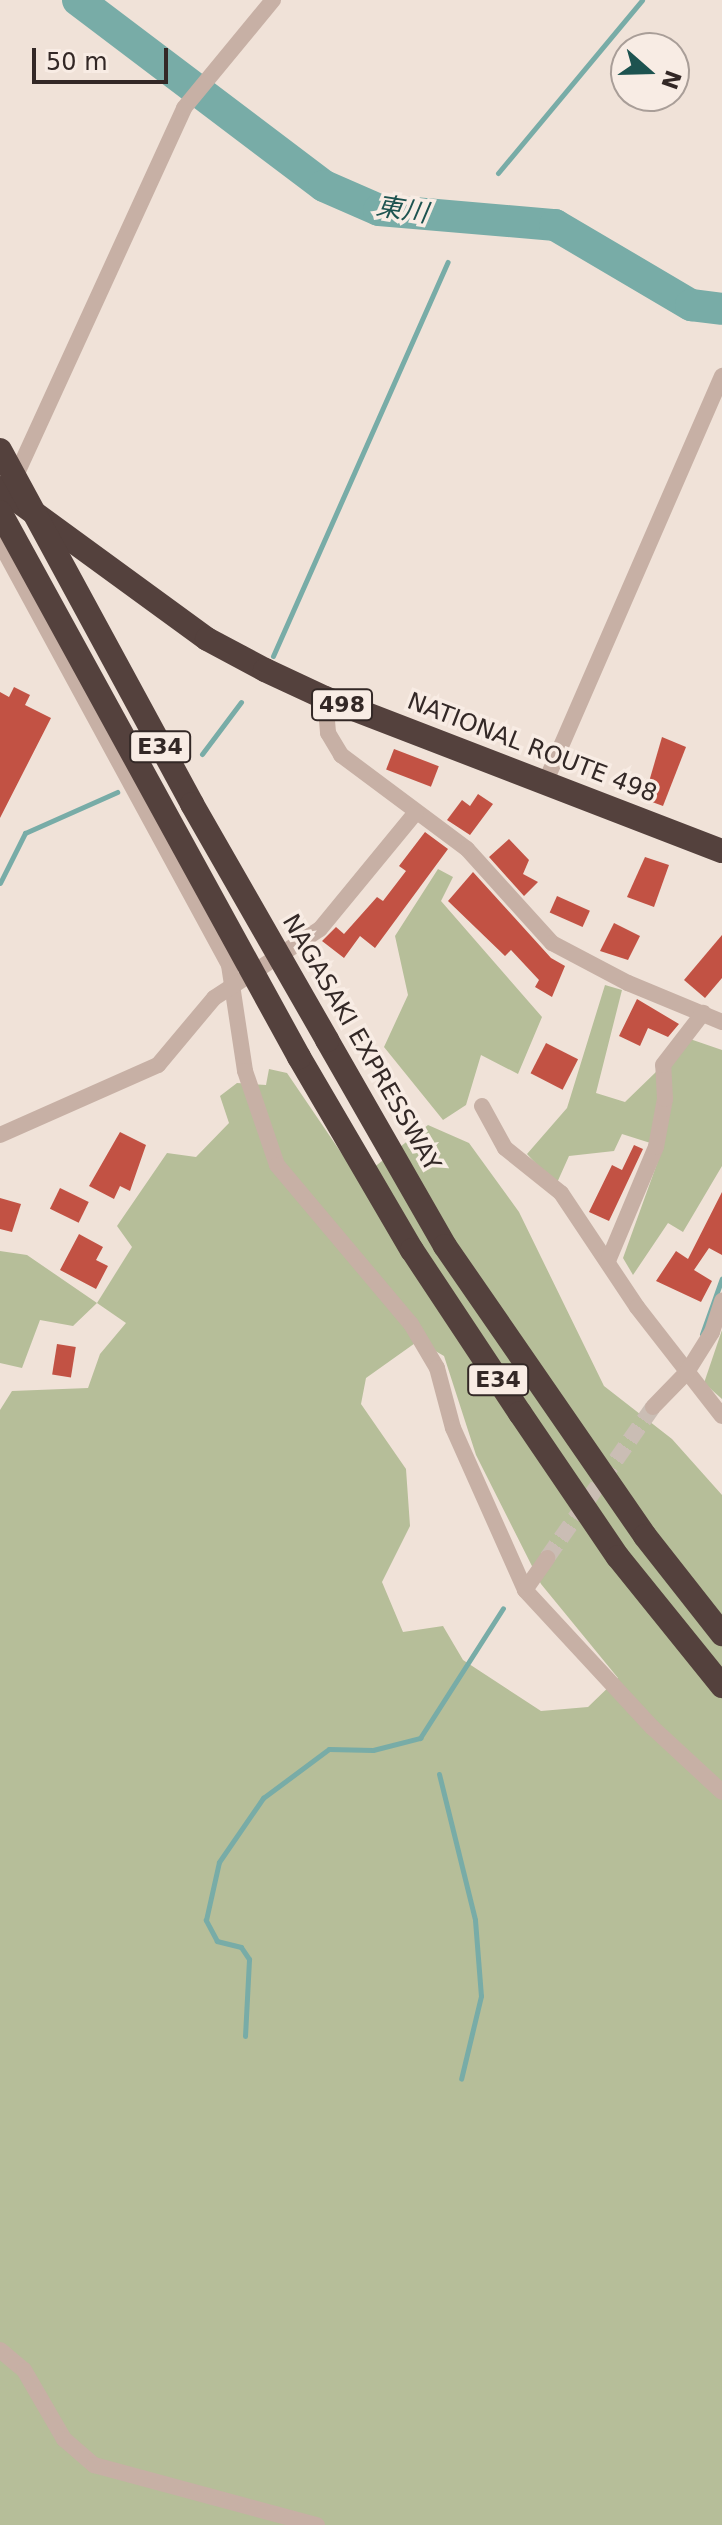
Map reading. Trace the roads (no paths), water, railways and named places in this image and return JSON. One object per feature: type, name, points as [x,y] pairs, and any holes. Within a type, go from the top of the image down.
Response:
[{"type":"highway","name":"NAGASAKI EXPRESSWAY","points":[[0,450],[192,804],[445,1246],[636,1523],[722,1634]]},
{"type":"highway","name":"NATIONAL ROUTE 498","points":[[2,498],[207,639],[325,698],[722,851]]},
{"type":"highway","name":"E34","points":[[2,498],[299,1057],[412,1250],[618,1557],[722,1686]]},
{"type":"street","points":[[2,498],[184,108],[273,0]]},
{"type":"street","points":[[545,783],[722,376]]},
{"type":"street","points":[[0,543],[229,965],[245,1071],[268,1150],[411,1324],[437,1368],[453,1428],[525,1590],[653,1728],[722,1792]]},
{"type":"street","points":[[325,698],[328,733],[341,755],[467,849],[552,943],[628,983],[722,1022]]},
{"type":"street","points":[[0,1135],[158,1065],[214,998],[320,929],[416,812]]},
{"type":"street","points":[[608,1261],[656,1147],[665,1099],[663,1065],[703,1013]]},
{"type":"street","points":[[482,1106],[505,1148],[561,1193],[687,1372],[722,1416]]},
{"type":"street","points":[[653,1407],[687,1372],[712,1332],[722,1301]]},
{"type":"street","points":[[525,1590],[547,1558]]},
{"type":"street","points":[[0,2350],[24,2370],[64,2439],[94,2465],[317,2525]]},
{"type":"waterway","name":"東川","points":[[78,0],[324,186],[379,210],[555,225],[691,305],[722,309]]},
{"type":"waterway","points":[[498,173],[642,0]]},
{"type":"waterway","points":[[273,656],[448,262]]},
{"type":"waterway","points":[[202,754],[241,702]]},
{"type":"waterway","points":[[0,883],[25,833],[117,792]]},
{"type":"waterway","points":[[702,1334],[722,1278]]},
{"type":"waterway","points":[[245,2036],[249,1959],[241,1947],[217,1941],[206,1920],[219,1862],[263,1798],[329,1749],[373,1750],[420,1738],[503,1608]]},
{"type":"waterway","points":[[439,1774],[475,1920],[481,1996],[461,2079]]},
{"type":"tunnel","points":[[547,1558],[653,1407]]}]
